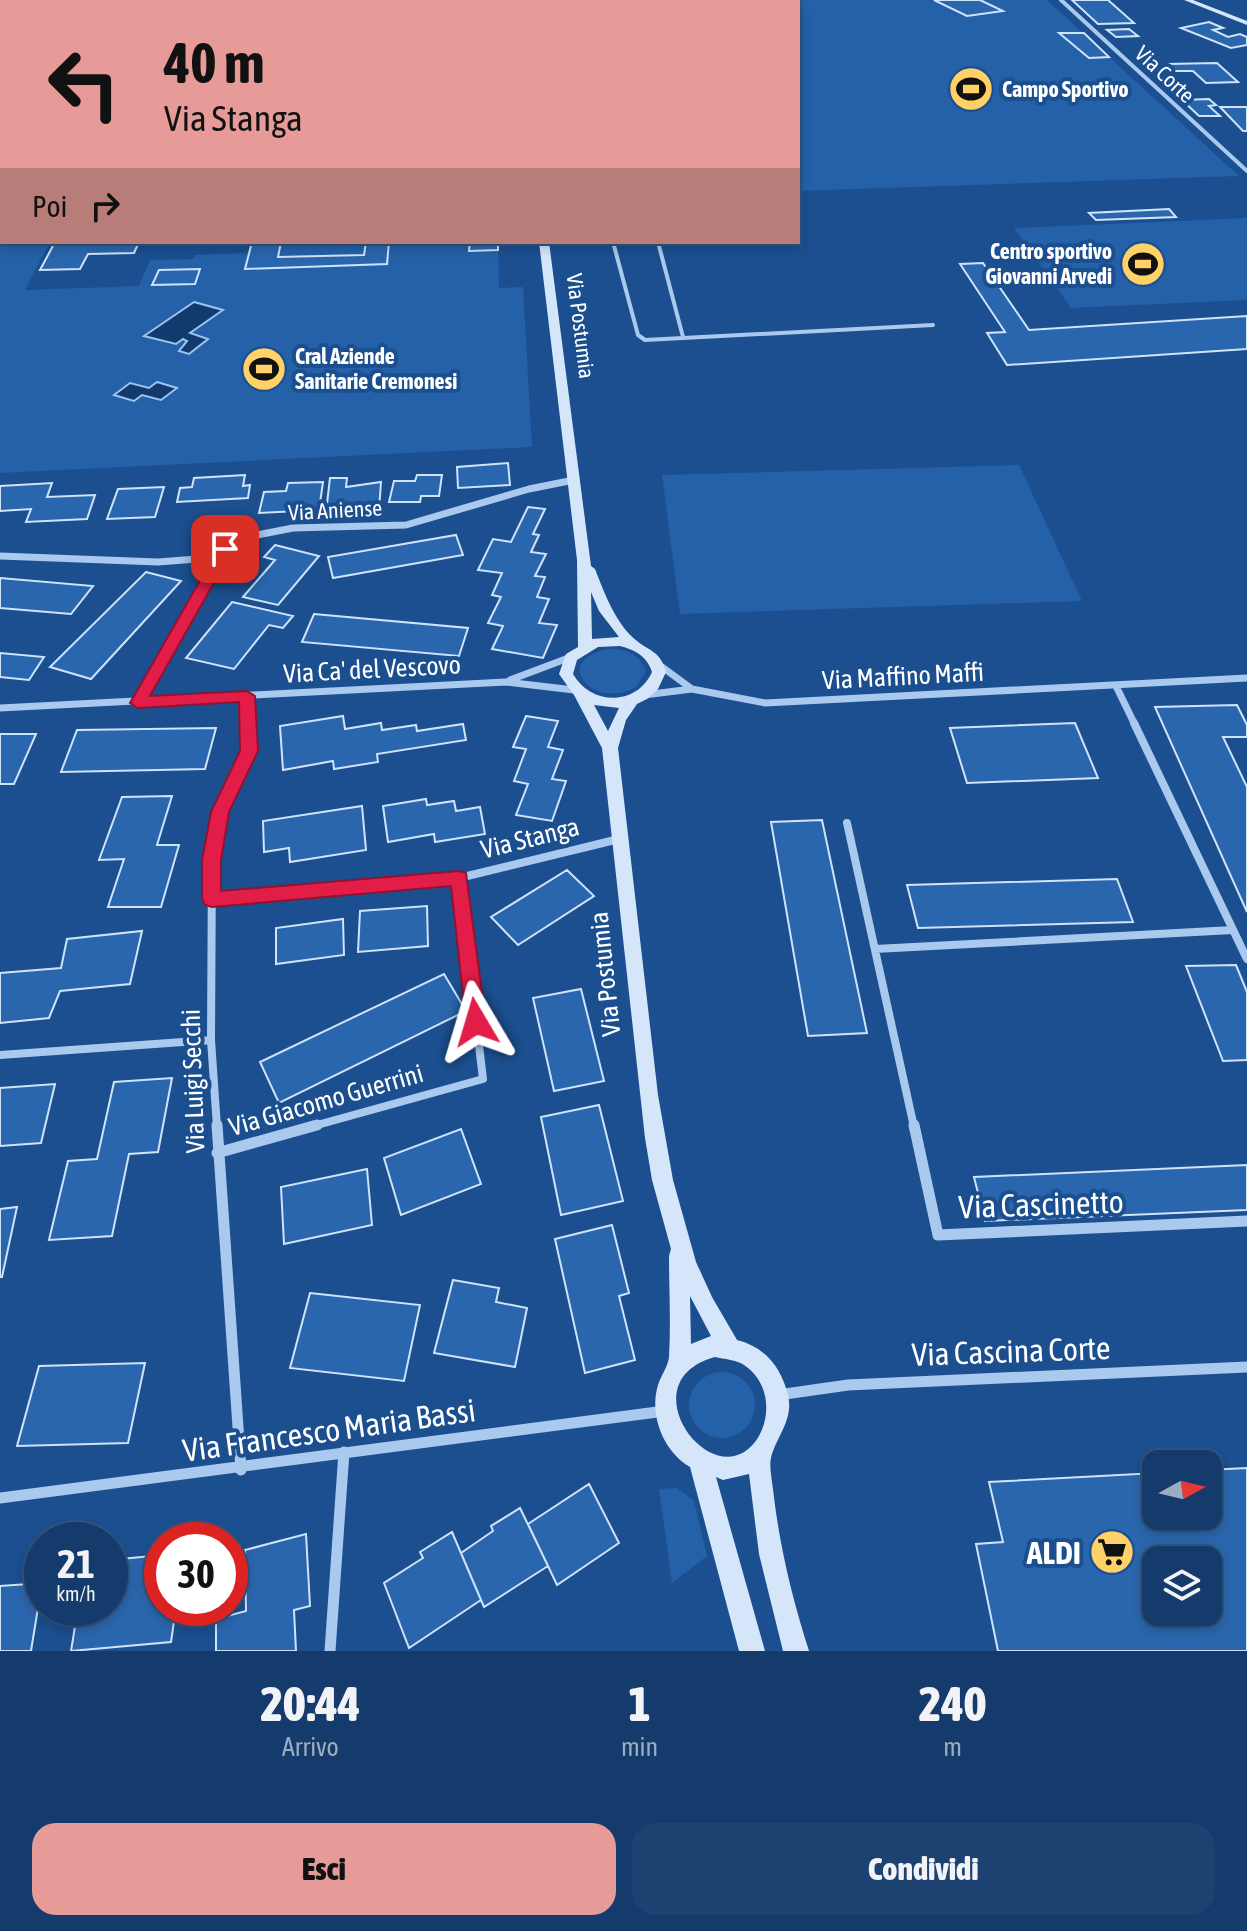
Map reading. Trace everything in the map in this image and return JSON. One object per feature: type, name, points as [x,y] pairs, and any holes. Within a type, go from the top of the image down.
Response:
[{"type":"street","name":"Via Corte","points":[[1061,0],[1247,171]]},
{"type":"street","points":[[1187,0],[1247,23]]},
{"type":"street","name":"Via Postumia","points":[[544,244],[584,560],[585,647]]},
{"type":"street","name":"Via Aniense","points":[[0,556],[158,562],[197,559],[257,535],[293,528],[406,525],[529,489],[574,480]]},
{"type":"street","points":[[138,703],[225,549]]},
{"type":"street","name":"Via Postumia","points":[[584,560],[606,611],[631,643],[651,655],[657,664]]},
{"type":"street","points":[[571,657],[585,647],[607,641],[631,643]]},
{"type":"street","name":"Via Postumia","points":[[571,657],[566,674],[610,748],[652,1121],[667,1208],[680,1251],[707,1313],[728,1346],[754,1358],[773,1380],[778,1395]]},
{"type":"street","name":"Via Ca' del Vescovo","points":[[506,682],[571,657]]},
{"type":"street","points":[[610,748],[619,720],[657,681],[657,664]]},
{"type":"street","name":"Via Maffino Maffi","points":[[657,664],[692,689]]},
{"type":"street","name":"Via Maffino Maffi","points":[[638,698],[692,689],[765,703],[1247,678]]},
{"type":"street","name":"Via Ca' del Vescovo","points":[[0,708],[506,682],[578,693]]},
{"type":"street","points":[[1116,686],[1247,959]]},
{"type":"street","points":[[578,693],[605,703],[638,698]]},
{"type":"street","name":"Via Luigi Secchi","points":[[241,1470],[211,1040],[212,860],[220,812],[249,751],[247,696]]},
{"type":"street","name":"Via Cascinetto","points":[[847,823],[938,1235],[1247,1221]]},
{"type":"street","name":"Via Stanga","points":[[212,899],[459,878],[620,839]]},
{"type":"street","name":"Via Giacomo Guerrini","points":[[217,1153],[483,1079],[459,878]]},
{"type":"street","points":[[875,949],[1233,930]]},
{"type":"street","points":[[0,1055],[211,1040]]},
{"type":"street","name":"Via Postumia","points":[[666,1411],[670,1377],[680,1363],[680,1251]]},
{"type":"street","points":[[680,1363],[702,1348],[728,1346]]},
{"type":"street","name":"Via Cascina Corte","points":[[778,1395],[848,1385],[1247,1367]]},
{"type":"street","points":[[666,1411],[677,1440],[700,1460],[731,1466],[746,1463],[759,1454],[776,1427],[778,1395]]},
{"type":"street","name":"Via Francesco Maria Bassi","points":[[0,1498],[241,1470],[344,1452],[666,1411]]},
{"type":"street","points":[[330,1651],[344,1452]]},
{"type":"street","points":[[759,1454],[762,1514],[782,1609],[796,1651]]},
{"type":"street","points":[[700,1460],[752,1651]]},
{"type":"lane","points":[[614,244],[638,335],[645,340],[933,325]]},
{"type":"lane","points":[[659,244],[683,337]]},
{"type":"shaded area","name":"Campo Sportivo","points":[[800,0],[1047,0],[1239,176],[800,191]]},
{"type":"shaded area","name":"Centro sportivo Giovanni Arvedi","points":[[1247,218],[1247,300],[1071,308],[1014,228]]},
{"type":"shaded area","name":"Cral Aziende Sanitarie Cremonesi","points":[[0,244],[49,244],[25,290],[139,286],[150,260],[249,253],[251,244],[498,244],[499,288],[523,287],[532,447],[0,473]]},
{"type":"shaded area","points":[[194,302],[223,310],[190,333],[208,339],[189,354],[179,351],[187,341],[183,339],[176,344],[144,336]]},
{"type":"shaded area","points":[[157,382],[177,388],[161,400],[142,395],[134,401],[114,395],[130,383],[149,388]]},
{"type":"shaded area","points":[[1019,465],[1082,601],[680,614],[662,475]]},
{"type":"shaded area","points":[[609,649],[627,652],[637,657],[644,666],[646,672],[635,688],[604,693],[583,680],[580,672],[582,662],[592,654]]},
{"type":"shaded area","points":[[716,1372],[728,1372],[740,1377],[750,1387],[755,1405],[753,1418],[740,1433],[728,1438],[716,1438],[704,1433],[694,1423],[689,1411],[689,1399],[694,1387],[704,1377]]},
{"type":"shaded area","points":[[677,1488],[694,1501],[707,1556],[672,1583],[659,1489]]},
{"type":"building","points":[[934,0],[980,0],[1003,11],[967,16]]},
{"type":"building","points":[[1072,0],[1108,0],[1134,23],[1098,24]]},
{"type":"building","points":[[1209,22],[1223,28],[1213,30],[1228,37],[1240,34],[1247,37],[1247,45],[1231,48],[1181,28]]},
{"type":"building","points":[[1129,29],[1138,36],[1116,37],[1107,30]]},
{"type":"building","points":[[1059,33],[1084,33],[1109,57],[1089,58]]},
{"type":"building","points":[[1217,63],[1238,82],[1206,83],[1193,71],[1175,71],[1168,64]]},
{"type":"building","points":[[1209,99],[1216,105],[1209,106],[1220,116],[1199,116],[1182,100]]},
{"type":"building","points":[[1220,107],[1247,107],[1247,131],[1243,131]]},
{"type":"building","points":[[1169,209],[1176,217],[1096,220],[1089,213]]},
{"type":"building","points":[[54,244],[138,244],[134,253],[88,254],[80,269],[40,270]]},
{"type":"building","points":[[251,244],[281,244],[278,257],[364,255],[366,244],[389,244],[387,264],[245,269]]},
{"type":"building","points":[[470,244],[498,244],[498,250],[469,251]]},
{"type":"building","points":[[983,263],[1029,330],[1247,316],[1247,349],[1007,365],[987,333],[1005,332],[960,264]]},
{"type":"building","points":[[200,269],[195,284],[152,285],[159,270]]},
{"type":"building","points":[[508,463],[510,485],[458,488],[457,467]]},
{"type":"building","points":[[245,475],[243,486],[250,485],[248,498],[177,502],[180,488],[192,487],[194,478]]},
{"type":"building","points":[[417,475],[442,475],[439,496],[421,496],[420,502],[389,502],[394,481],[415,481]]},
{"type":"building","points":[[330,478],[347,478],[346,487],[381,482],[379,510],[326,512]]},
{"type":"building","points":[[323,482],[319,510],[259,513],[264,492],[286,491],[288,483]]},
{"type":"building","points":[[52,483],[47,497],[95,495],[87,519],[26,522],[31,509],[0,511],[0,486]]},
{"type":"building","points":[[164,487],[155,517],[107,519],[118,489]]},
{"type":"building","points":[[528,507],[545,509],[533,534],[539,535],[531,552],[546,554],[535,576],[545,577],[537,597],[549,599],[539,623],[557,625],[543,658],[492,649],[503,626],[488,623],[501,597],[492,595],[502,573],[478,570],[493,539],[511,542]]},
{"type":"building","points":[[456,535],[463,555],[333,578],[328,557]]},
{"type":"building","points":[[275,545],[319,556],[278,605],[243,597],[275,560],[264,557]]},
{"type":"building","points":[[146,572],[181,581],[91,679],[50,667]]},
{"type":"building","points":[[0,578],[93,586],[71,614],[0,608]]},
{"type":"building","points":[[232,602],[293,616],[283,628],[269,625],[234,669],[186,658]]},
{"type":"building","points":[[314,614],[468,628],[459,656],[302,642]]},
{"type":"building","points":[[0,653],[44,657],[29,680],[0,677]]},
{"type":"building","points":[[1237,705],[1247,725],[1247,737],[1223,737],[1247,787],[1247,912],[1155,707]]},
{"type":"building","points":[[343,716],[345,729],[381,723],[382,730],[416,725],[417,731],[463,724],[466,740],[377,754],[378,762],[334,769],[333,761],[283,770],[280,726]]},
{"type":"building","points":[[526,716],[558,721],[548,747],[563,750],[552,779],[566,781],[552,821],[516,815],[528,784],[514,781],[526,749],[513,747]]},
{"type":"building","points":[[1075,723],[1098,778],[967,783],[950,728]]},
{"type":"building","points":[[216,728],[205,769],[61,772],[77,730]]},
{"type":"building","points":[[0,734],[36,734],[14,784],[0,784]]},
{"type":"building","points":[[172,796],[157,845],[179,845],[161,907],[108,907],[124,859],[99,860],[122,797]]},
{"type":"building","points":[[426,799],[427,805],[454,801],[456,811],[480,807],[485,834],[435,842],[434,834],[388,842],[383,806]]},
{"type":"building","points":[[362,806],[366,850],[290,862],[289,848],[264,852],[263,821]]},
{"type":"building","points":[[822,820],[867,1033],[808,1036],[771,822]]},
{"type":"building","points":[[567,870],[594,896],[518,945],[491,917]]},
{"type":"building","points":[[1117,879],[1133,922],[918,928],[907,885]]},
{"type":"building","points":[[427,906],[428,946],[358,952],[360,911]]},
{"type":"building","points":[[343,919],[344,955],[276,964],[276,928]]},
{"type":"building","points":[[142,931],[130,984],[60,991],[49,1018],[0,1023],[0,973],[61,968],[67,939]]},
{"type":"building","points":[[1236,965],[1247,992],[1247,1060],[1223,1061],[1186,966]]},
{"type":"building","points":[[444,974],[466,1011],[279,1103],[260,1062]]},
{"type":"building","points":[[581,989],[604,1081],[554,1091],[533,998]]},
{"type":"building","points":[[172,1078],[158,1152],[129,1154],[112,1236],[49,1240],[68,1161],[97,1159],[114,1082]]},
{"type":"building","points":[[55,1084],[41,1143],[0,1146],[0,1088]]},
{"type":"building","points":[[599,1105],[623,1201],[561,1215],[541,1117]]},
{"type":"building","points":[[461,1129],[481,1184],[401,1215],[384,1158]]},
{"type":"building","points":[[1247,1165],[1247,1210],[985,1221],[974,1177]]},
{"type":"building","points":[[367,1169],[372,1225],[284,1244],[281,1187]]},
{"type":"building","points":[[17,1207],[2,1277],[0,1277],[0,1209]]},
{"type":"building","points":[[612,1225],[629,1293],[619,1296],[635,1360],[585,1373],[555,1239]]},
{"type":"building","points":[[453,1280],[499,1288],[496,1302],[527,1308],[515,1367],[434,1353]]},
{"type":"building","points":[[310,1293],[420,1305],[404,1381],[290,1368]]},
{"type":"building","points":[[145,1363],[128,1443],[17,1446],[39,1366]]},
{"type":"building","name":"ALDI","points":[[1247,1468],[1247,1651],[998,1651],[976,1544],[1003,1542],[989,1482],[1142,1474],[1142,1530],[1222,1530],[1222,1469]]},
{"type":"building","points":[[589,1484],[619,1543],[557,1585],[528,1524]]},
{"type":"building","points":[[520,1508],[548,1566],[484,1607],[461,1553],[493,1531],[491,1526]]},
{"type":"building","points":[[452,1532],[481,1600],[409,1648],[384,1583],[423,1558],[420,1552]]},
{"type":"building","points":[[306,1534],[310,1606],[294,1610],[296,1651],[216,1651],[216,1626],[248,1626],[248,1549]]},
{"type":"building","points":[[144,1557],[144,1626],[173,1626],[171,1642],[71,1651],[75,1626],[128,1626],[128,1558]]},
{"type":"building","points":[[24,1584],[24,1626],[35,1626],[31,1651],[0,1651],[0,1586]]},
{"type":"place","name":"Campo Sportivo","points":[[971,89]]},
{"type":"place","name":"Centro sportivo Giovanni Arvedi","points":[[1143,264]]},
{"type":"place","name":"Cral Aziende Sanitarie Cremonesi","points":[[264,369]]},
{"type":"place","name":"ALDI","points":[[1112,1552]]},
{"type":"route","points":[[225,549],[138,703],[247,696],[249,751],[220,812],[212,860],[212,899],[459,878],[476,1022]]}]
